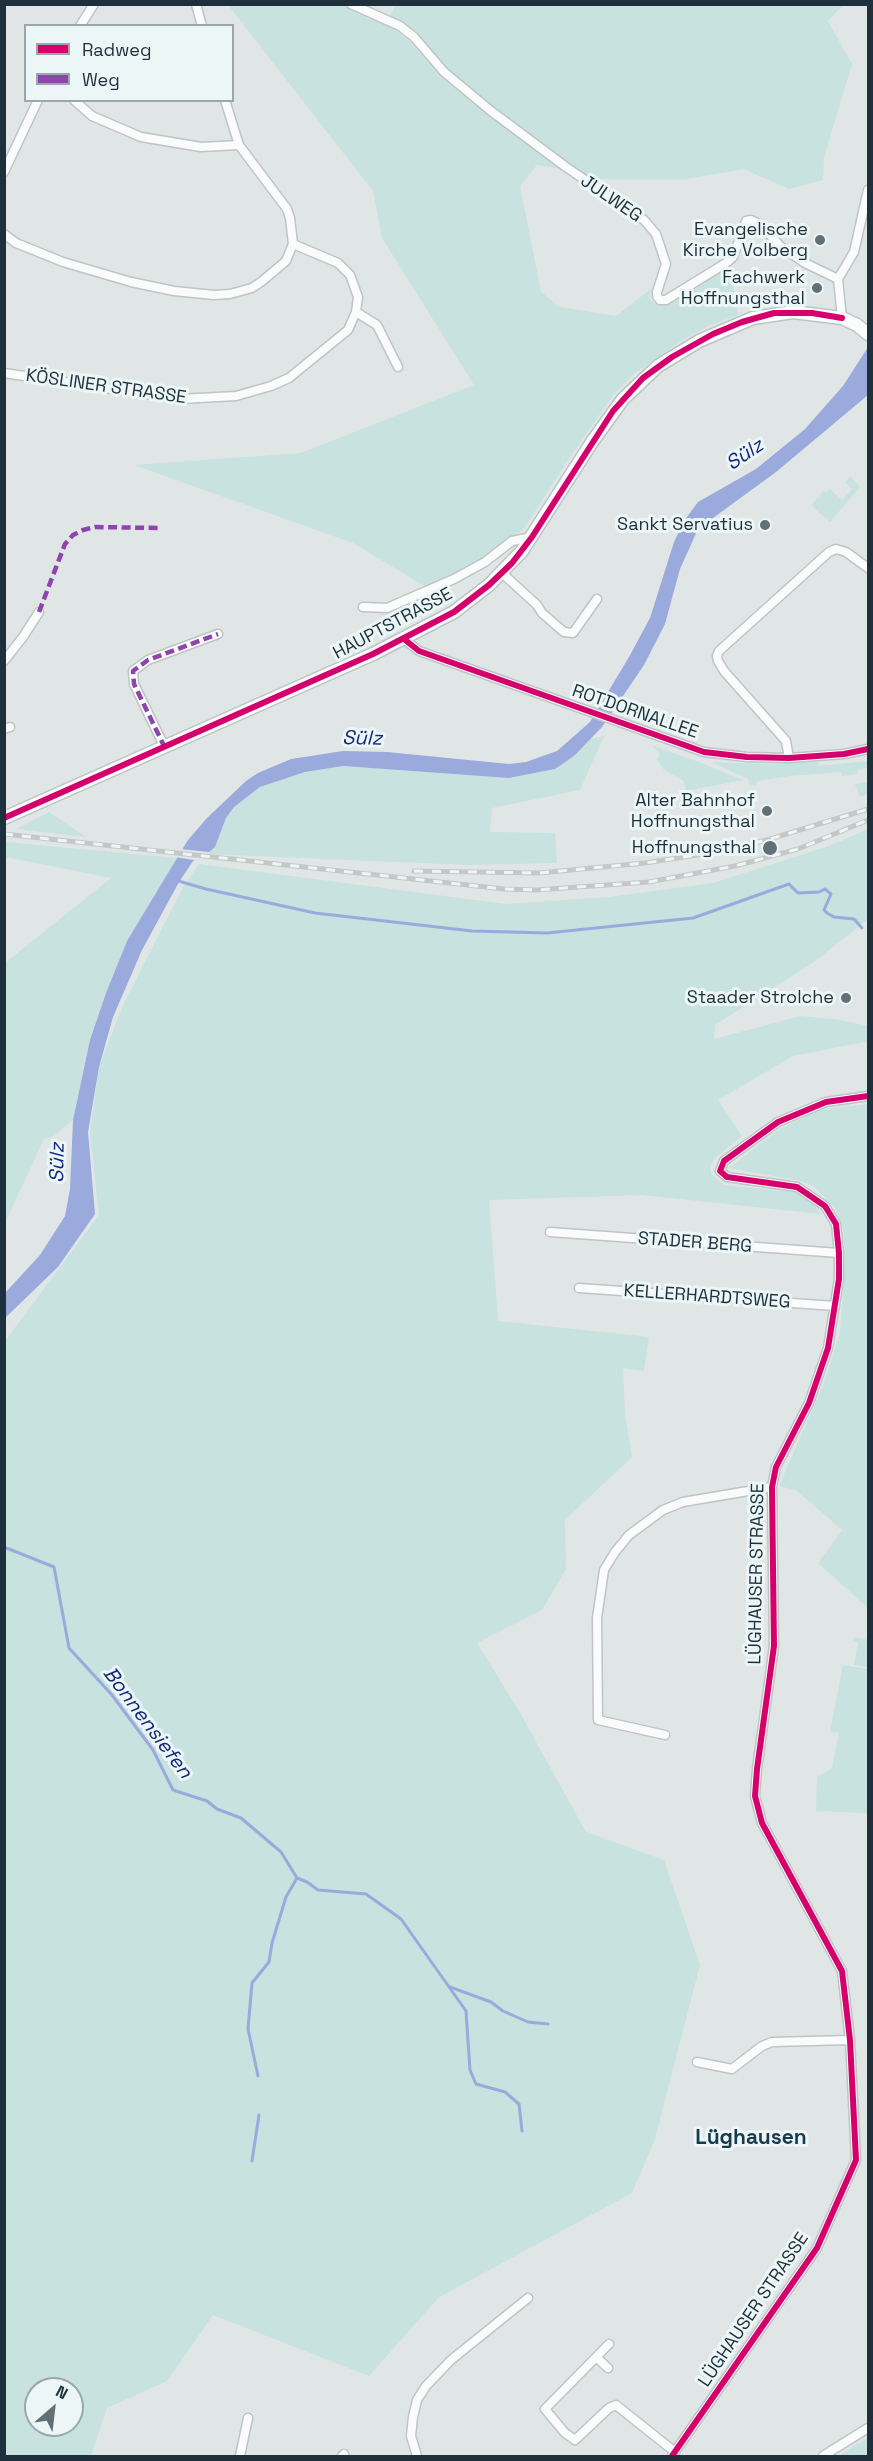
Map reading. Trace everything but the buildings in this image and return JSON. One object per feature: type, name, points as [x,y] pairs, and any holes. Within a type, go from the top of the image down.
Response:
[{"type":"main road","name":"HAUPTSTRASSE","points":[[4,818],[165,748],[404,639],[454,612],[502,573],[532,537],[613,411],[632,390],[658,366],[713,334],[753,318],[793,312],[842,318],[866,332]]},
{"type":"street","points":[[81,24],[94,4]]},
{"type":"street","points":[[196,4],[201,24]]},
{"type":"street","name":"JULWEG","points":[[351,4],[400,26],[414,37],[444,72],[491,111],[571,171],[644,220],[656,234],[666,264],[657,292],[660,300],[666,300],[733,257],[746,221],[751,220],[761,225],[780,246],[805,263],[838,279]]},
{"type":"street","points":[[4,172],[37,102]]},
{"type":"street","points":[[76,102],[92,116],[141,137],[201,147],[239,146]]},
{"type":"street","points":[[4,234],[23,246],[88,270],[174,291],[214,295],[241,292],[261,282],[284,264],[292,244],[292,227],[286,209],[239,146],[226,102]]},
{"type":"street","points":[[842,318],[838,279],[854,252],[868,190]]},
{"type":"street","points":[[292,244],[331,259],[350,275],[358,297],[356,312],[377,326],[398,367]]},
{"type":"street","name":"KÖSLINER STRASSE","points":[[4,373],[180,399],[236,396],[289,378],[343,335],[352,324],[356,312]]},
{"type":"street","points":[[363,607],[387,608],[454,579],[484,562],[512,541],[532,537]]},
{"type":"street","points":[[789,758],[786,741],[724,671],[717,656],[718,651],[821,558],[836,549],[846,552],[868,568]]},
{"type":"street","points":[[502,573],[564,632],[573,633],[597,599]]},
{"type":"street","points":[[4,660],[23,638],[39,612]]},
{"type":"street","points":[[165,748],[134,684],[133,671],[148,660],[218,634]]},
{"type":"street","name":"ROTDORNALLEE","points":[[404,639],[419,651],[704,752],[747,757],[789,758],[844,754],[868,749]]},
{"type":"street","name":"LÜGHAUSER STRASSE","points":[[674,2454],[817,2248],[848,2183],[856,2160],[850,2040],[842,1971],[766,1833],[756,1808],[757,1769],[774,1646],[772,1487],[776,1467],[816,1384],[828,1348],[835,1306],[839,1253],[833,1216],[807,1192],[797,1186],[727,1176],[720,1171],[720,1166],[748,1142],[778,1122],[826,1102],[868,1096]]},
{"type":"street","name":"STADER BERG","points":[[550,1232],[839,1253]]},
{"type":"street","name":"KELLERHARDTSWEG","points":[[579,1288],[835,1306]]},
{"type":"street","points":[[665,1735],[598,1720],[597,1618],[604,1569],[629,1535],[663,1510],[683,1502],[772,1487]]},
{"type":"street","points":[[697,2062],[732,2069],[762,2046],[772,2042],[850,2040]]},
{"type":"street","points":[[417,2457],[411,2436],[413,2417],[417,2400],[426,2386],[451,2360],[528,2298]]},
{"type":"street","points":[[609,2344],[545,2409],[552,2419],[575,2440],[609,2408],[616,2405],[674,2454]]},
{"type":"street","points":[[596,2357],[608,2368]]},
{"type":"street","points":[[240,2457],[248,2418]]},
{"type":"street","points":[[823,2457],[868,2428]]},
{"type":"shaded area","points":[[396,4],[843,5],[828,21],[852,64],[824,157],[823,180],[789,189],[744,169],[686,179],[590,179],[512,123],[447,70],[409,27],[390,16]]},
{"type":"shaded area","points":[[228,5],[344,5],[367,18],[391,26],[461,94],[561,169],[537,165],[520,186],[541,292],[560,307],[616,316],[652,288],[649,297],[651,301],[668,305],[730,267],[738,315],[687,337],[635,373],[614,394],[524,529],[473,565],[426,587],[353,543],[134,465],[301,453],[474,385],[382,238],[373,191]]},
{"type":"shaded area","points":[[850,476],[860,487],[830,522],[811,505],[824,491],[826,493],[830,489],[842,500],[852,489],[845,482]]},
{"type":"shaded area","points":[[604,736],[580,790],[492,808],[490,832],[555,833],[557,863],[469,865],[207,854],[215,847],[226,818],[234,807],[260,787],[305,772],[343,766],[509,778],[555,769],[574,756],[590,739]]},
{"type":"shaded area","points":[[651,745],[743,780],[686,791],[684,781],[664,770],[657,759],[660,754]]},
{"type":"shaded area","points":[[868,761],[868,767],[858,770],[858,774],[842,776],[841,772],[790,776],[757,781],[757,785],[750,786],[748,779],[712,762],[767,764],[819,762],[819,766]]},
{"type":"shaded area","points":[[868,782],[868,794],[860,797],[855,784]]},
{"type":"shaded area","points":[[49,812],[86,837],[16,829]]},
{"type":"shaded area","points":[[868,829],[868,919],[814,962],[715,1025],[714,1039],[801,1016],[841,1020],[868,1026],[868,1043],[863,1042],[793,1056],[718,1100],[742,1136],[716,1157],[711,1165],[711,1174],[724,1185],[794,1192],[810,1200],[821,1214],[642,1195],[489,1200],[498,1321],[649,1337],[644,1371],[623,1368],[625,1415],[632,1457],[565,1520],[566,1569],[542,1610],[477,1643],[519,1711],[586,1832],[664,1860],[700,1965],[654,2142],[632,2193],[439,2297],[369,2376],[213,2315],[167,2381],[107,2408],[91,2456],[5,2456],[5,1341],[99,1215],[90,1133],[99,1067],[123,1005],[182,889],[199,864],[506,904],[609,897],[713,883],[832,845]]},
{"type":"shaded area","points":[[5,842],[178,858],[127,941],[106,993],[90,1040],[73,1120],[54,1136],[44,1139],[5,1223],[5,963],[111,878],[5,857]]},
{"type":"shaded area","points":[[868,1104],[868,1608],[818,1563],[842,1530],[796,1490],[779,1486],[824,1383],[840,1332],[845,1260],[843,1229],[835,1208],[813,1186],[801,1181],[729,1168],[777,1131],[818,1110]]},
{"type":"shaded area","points":[[854,1637],[868,1640],[868,1667],[854,1665],[858,1642],[854,1641]]},
{"type":"shaded area","points":[[843,1665],[868,1669],[868,1813],[816,1811],[817,1777],[832,1768],[839,1733],[830,1731]]},
{"type":"shaded area","points":[[868,2438],[868,2456],[838,2456]]},
{"type":"water","points":[[868,347],[868,395],[776,472],[698,529],[680,569],[665,624],[644,665],[602,727],[574,756],[555,769],[509,778],[343,766],[305,772],[260,787],[234,807],[226,818],[215,847],[193,861],[179,882],[142,950],[113,1017],[99,1067],[88,1132],[95,1214],[58,1267],[5,1318],[5,1293],[40,1255],[65,1216],[70,1189],[73,1120],[90,1040],[127,941],[188,840],[207,818],[246,781],[258,773],[291,759],[343,751],[387,752],[509,764],[526,762],[557,751],[590,722],[629,657],[650,618],[674,542],[684,521],[698,502],[756,469],[805,429],[843,386]]},
{"type":"pier","points":[[180,849],[209,852],[209,857],[200,861],[175,857]]},
{"type":"waterway","points":[[175,880],[315,913],[472,931],[547,933],[693,918],[789,884],[798,893],[819,892],[825,889],[831,894],[824,910],[834,917],[854,919],[862,928]]},
{"type":"waterway","name":"Bonnensiefen","points":[[4,1547],[54,1567],[69,1648],[112,1695],[153,1750],[173,1790],[207,1801],[217,1809],[241,1818],[281,1852],[297,1878],[318,1890],[366,1894],[401,1919],[466,2011],[470,2070],[476,2084],[505,2092],[519,2104],[522,2131]]},
{"type":"waterway","points":[[258,2076],[248,2029],[252,1983],[269,1962],[272,1943],[286,1897],[297,1878]]},
{"type":"waterway","points":[[450,1987],[491,2002],[503,2011],[528,2022],[548,2024]]},
{"type":"waterway","points":[[252,2161],[259,2115]]},
{"type":"railway","points":[[414,871],[539,873],[645,863],[704,854],[767,840],[868,809]]},
{"type":"railway","points":[[4,834],[504,889],[536,890],[649,882],[735,866],[798,849],[868,820]]},
{"type":"marked path","points":[[39,612],[65,544],[73,535],[95,527],[159,528]]},
{"type":"marked path","points":[[165,748],[134,684],[133,671],[148,660],[218,634]]},
{"type":"cycle path","points":[[4,818],[373,654],[454,612],[489,585],[512,563],[532,537],[613,411],[643,378],[672,357],[713,334],[742,322],[774,313],[812,313],[842,318]]},
{"type":"cycle path","points":[[404,639],[419,651],[704,752],[747,757],[789,758],[844,754],[868,749]]},
{"type":"cycle path","points":[[672,2456],[817,2248],[856,2160],[850,2040],[842,1971],[762,1823],[755,1796],[774,1646],[772,1487],[776,1467],[809,1403],[828,1348],[839,1279],[836,1224],[825,1206],[797,1187],[727,1177],[720,1171],[724,1161],[778,1122],[826,1102],[868,1096]]},
{"type":"place","name":"Evangelische Kirche Volberg","points":[[820,240]]},
{"type":"place","name":"Fachwerk Hoffnungsthal","points":[[817,288]]},
{"type":"place","name":"Sankt Servatius","points":[[765,525]]},
{"type":"place","name":"Alter Bahnhof Hoffnungsthal","points":[[767,811]]},
{"type":"place","name":"Hoffnungsthal","points":[[770,848]]},
{"type":"place","name":"Staader Strolche","points":[[846,998]]},
{"type":"district","name":"Lüghausen","points":[[751,2138]]},
{"type":"water label","name":"Sülz","points":[[745,455]]},
{"type":"water label","name":"Sülz","points":[[362,739]]},
{"type":"water label","name":"Sülz","points":[[58,1163]]}]
